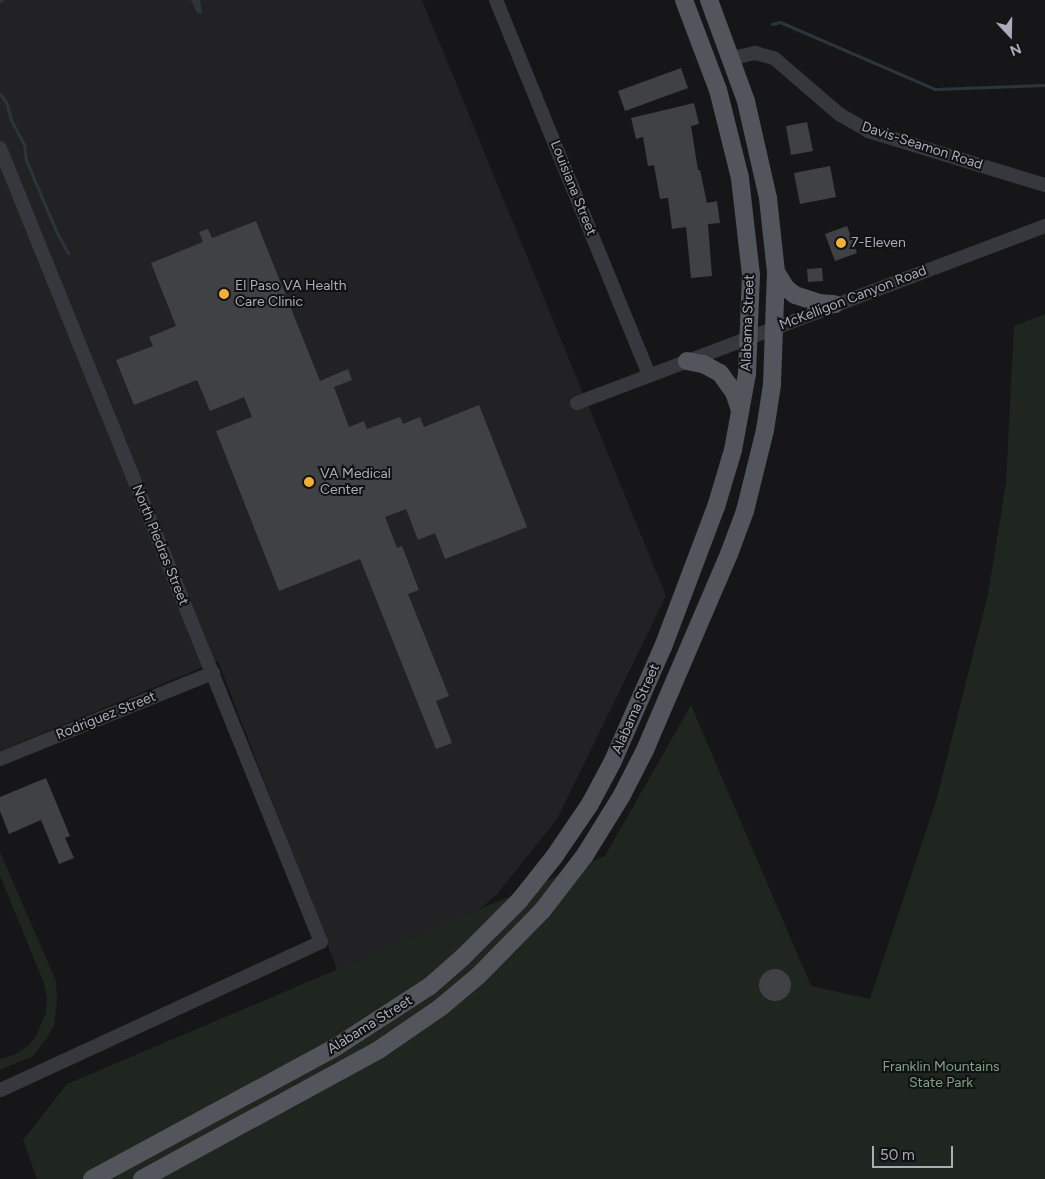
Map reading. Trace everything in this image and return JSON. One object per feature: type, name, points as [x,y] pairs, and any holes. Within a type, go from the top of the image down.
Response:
[{"type":"main road","name":"Alabama Street","points":[[92,1179],[336,1047],[402,1006],[430,986],[463,957],[518,901],[554,856],[590,804],[638,707],[692,575],[716,507],[741,413],[747,374],[751,275],[740,178],[718,90],[684,0]]},
{"type":"main road","name":"Alabama Street","points":[[142,1179],[380,1049],[441,1007],[508,947],[542,910],[580,862],[622,795],[661,716],[745,511],[765,430],[772,384],[776,272],[768,198],[760,154],[732,58],[709,0]]},
{"type":"main road","points":[[776,272],[786,288],[795,295],[819,303],[834,304]]},
{"type":"main road","points":[[687,361],[710,366],[720,373],[734,392],[741,413]]},
{"type":"main road","points":[[380,1049],[379,1037],[398,1018],[402,1006]]},
{"type":"street","name":"Louisiana Street","points":[[496,0],[649,375]]},
{"type":"street","name":"Davis-Seamon Road","points":[[732,58],[755,53],[774,58],[839,114],[868,131],[1045,185]]},
{"type":"street","name":"North Piedras Street","points":[[0,148],[321,942],[0,1090]]},
{"type":"street","name":"McKelligon Canyon Road","points":[[576,403],[834,304],[1045,226]]},
{"type":"street","name":"Rodriguez Street","points":[[0,759],[213,673]]},
{"type":"shaded area","name":"VA Medical Center","points":[[0,0],[422,0],[666,596],[557,819],[497,894],[411,970],[348,998],[218,661],[0,751]]},
{"type":"shaded area","points":[[191,0],[200,0],[202,14],[197,13]]},
{"type":"green space","name":"Franklin Mountains State Park","points":[[1045,314],[1045,1179],[37,1179],[23,1140],[67,1084],[605,856],[691,705],[811,986],[870,999],[936,801],[988,594],[1006,483],[1014,326]]},
{"type":"green space","points":[[0,852],[56,981],[57,999],[54,1026],[33,1056],[0,1070],[0,1059],[14,1055],[28,1046],[36,1036],[46,1013],[47,999],[44,983],[0,876]]},
{"type":"building","points":[[681,68],[688,88],[625,111],[618,91]]},
{"type":"building","points":[[694,103],[699,124],[691,126],[698,170],[700,170],[707,203],[717,201],[720,223],[708,224],[712,276],[691,278],[686,227],[672,229],[668,198],[660,199],[654,165],[648,166],[643,137],[636,139],[631,118]]},
{"type":"building","points":[[807,122],[813,151],[791,155],[786,126]]},
{"type":"building","points":[[830,166],[836,197],[800,204],[794,173]]},
{"type":"building","points":[[256,221],[320,381],[348,369],[352,380],[334,387],[349,427],[364,421],[367,429],[400,417],[403,424],[420,417],[424,427],[479,405],[527,527],[445,559],[435,533],[418,540],[406,509],[385,517],[397,548],[402,546],[419,590],[408,594],[449,696],[436,701],[452,743],[436,749],[360,559],[279,591],[216,431],[252,417],[244,397],[210,411],[197,380],[134,405],[116,360],[153,346],[149,337],[176,326],[151,263],[203,242],[199,232],[208,229],[212,238]]},
{"type":"building","name":"7-Eleven","points":[[847,226],[857,253],[835,261],[825,234]]},
{"type":"building","points":[[822,268],[823,281],[808,282],[807,269]]},
{"type":"building","points":[[46,778],[70,836],[65,838],[74,858],[59,864],[41,820],[9,834],[0,811],[0,797]]},
{"type":"building","points":[[775,969],[781,970],[786,974],[790,979],[790,991],[786,996],[781,1000],[775,1001],[769,1000],[764,996],[760,991],[759,985],[760,979],[764,974],[769,970]]},
{"type":"waterway","points":[[772,24],[780,22],[935,89],[1045,85]]},
{"type":"waterway","points":[[0,94],[6,102],[11,120],[24,144],[26,160],[57,233],[68,253]]},
{"type":"place","name":"7-Eleven","points":[[841,243]]},
{"type":"place","name":"El Paso VA Health Care Clinic","points":[[224,294]]},
{"type":"place","name":"VA Medical Center","points":[[309,482]]}]
